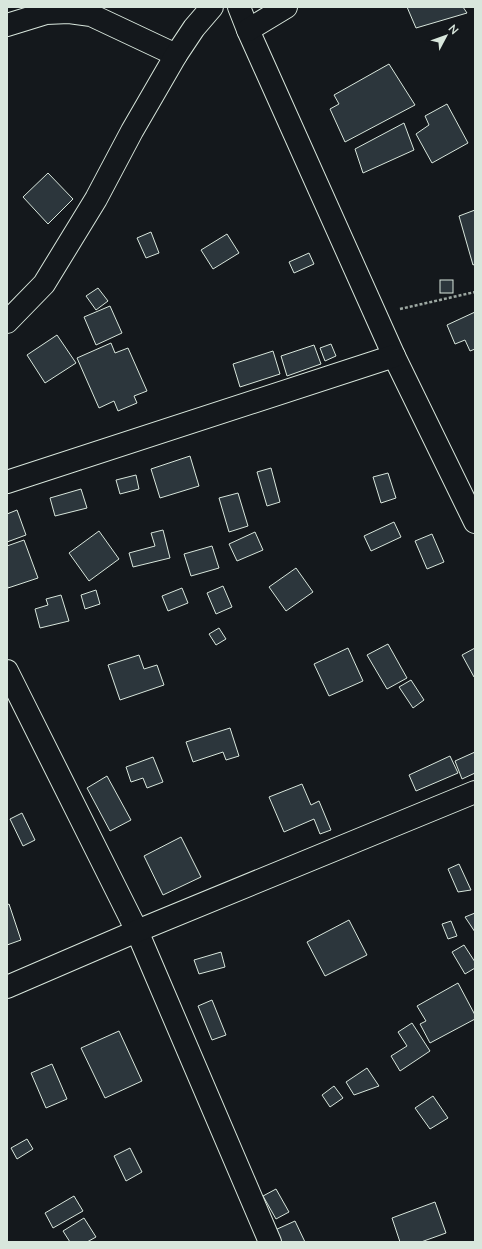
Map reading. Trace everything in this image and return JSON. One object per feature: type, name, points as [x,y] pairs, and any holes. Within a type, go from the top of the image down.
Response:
[{"type":"street","points":[[7,322],[44,284],[96,199],[132,131],[176,55],[194,28],[212,7]]},
{"type":"street","points":[[239,7],[394,356],[475,522]]},
{"type":"street","points":[[248,30],[286,7]]},
{"type":"street","points":[[7,26],[46,13],[69,12],[91,16],[176,55]]},
{"type":"street","points":[[7,482],[394,356]]},
{"type":"street","points":[[7,671],[138,931],[270,1242]]},
{"type":"street","points":[[7,987],[138,931],[475,792]]},
{"type":"path","points":[[376,314],[475,292]]},
{"type":"building","points":[[407,7],[463,7],[467,13],[416,28]]},
{"type":"building","points":[[389,64],[415,105],[345,142],[330,109],[339,104],[334,95]]},
{"type":"building","points":[[447,104],[468,143],[432,163],[416,134],[429,125],[425,116]]},
{"type":"building","points":[[404,123],[414,150],[363,173],[355,149]]},
{"type":"building","points":[[48,173],[73,199],[48,224],[23,197]]},
{"type":"building","points":[[475,210],[475,264],[473,265],[459,216]]},
{"type":"building","points":[[151,232],[159,253],[146,258],[137,238]]},
{"type":"building","points":[[227,234],[239,253],[213,269],[201,250]]},
{"type":"building","points":[[309,253],[314,264],[294,273],[289,262]]},
{"type":"building","points":[[440,280],[453,280],[453,293],[440,293]]},
{"type":"building","points":[[98,288],[108,301],[96,310],[86,296]]},
{"type":"building","points":[[110,306],[122,333],[96,345],[84,317]]},
{"type":"building","points":[[475,312],[475,349],[470,351],[465,340],[455,344],[447,325]]},
{"type":"building","points":[[57,335],[76,363],[45,383],[27,355]]},
{"type":"building","points":[[111,343],[115,353],[128,348],[147,391],[134,396],[137,403],[118,411],[114,401],[99,408],[77,358]]},
{"type":"building","points":[[331,344],[336,356],[325,361],[320,348]]},
{"type":"building","points":[[314,345],[321,364],[287,376],[281,356]]},
{"type":"building","points":[[273,351],[280,374],[240,387],[233,364]]},
{"type":"building","points":[[190,456],[199,486],[160,498],[151,469]]},
{"type":"building","points":[[271,468],[280,502],[267,506],[257,472]]},
{"type":"building","points":[[388,473],[396,498],[381,503],[373,477]]},
{"type":"building","points":[[136,475],[139,489],[120,494],[116,480]]},
{"type":"building","points":[[81,489],[87,508],[55,516],[50,498]]},
{"type":"building","points":[[238,493],[248,526],[229,532],[219,498]]},
{"type":"building","points":[[17,510],[26,535],[7,542],[7,514]]},
{"type":"building","points":[[394,522],[401,537],[371,551],[364,536]]},
{"type":"building","points":[[163,530],[170,558],[133,567],[129,553],[155,546],[151,533]]},
{"type":"building","points":[[99,531],[119,559],[89,581],[69,553]]},
{"type":"building","points":[[255,532],[263,550],[237,561],[229,544]]},
{"type":"building","points":[[432,534],[444,562],[427,569],[415,541]]},
{"type":"building","points":[[24,540],[38,578],[8,588],[7,546]]},
{"type":"building","points":[[212,546],[219,568],[191,576],[184,554]]},
{"type":"building","points":[[296,568],[313,592],[286,611],[269,587]]},
{"type":"building","points":[[223,586],[232,607],[216,614],[207,593]]},
{"type":"building","points":[[182,588],[188,603],[168,611],[162,596]]},
{"type":"building","points":[[96,590],[100,604],[85,609],[81,595]]},
{"type":"building","points":[[61,595],[69,621],[40,628],[35,609],[48,605],[46,599]]},
{"type":"building","points":[[219,628],[226,639],[216,645],[209,634]]},
{"type":"building","points":[[388,644],[407,678],[387,689],[367,655]]},
{"type":"building","points":[[348,648],[363,681],[329,696],[314,664]]},
{"type":"building","points":[[475,648],[475,676],[474,677],[462,655]]},
{"type":"building","points":[[139,655],[144,669],[157,665],[164,685],[120,700],[108,665]]},
{"type":"building","points":[[411,680],[424,700],[413,708],[399,687]]},
{"type":"building","points":[[230,728],[239,756],[226,760],[223,752],[193,762],[186,742]]},
{"type":"building","points":[[475,752],[475,773],[462,779],[455,761]]},
{"type":"building","points":[[450,756],[458,773],[416,791],[409,775]]},
{"type":"building","points":[[153,757],[163,782],[147,788],[143,778],[131,782],[126,767]]},
{"type":"building","points":[[107,776],[131,820],[110,831],[87,788]]},
{"type":"building","points":[[302,784],[311,805],[319,801],[331,830],[320,834],[314,819],[284,832],[269,797]]},
{"type":"building","points":[[22,813],[35,840],[23,846],[10,819]]},
{"type":"building","points":[[181,837],[201,877],[163,895],[144,856]]},
{"type":"building","points":[[459,864],[471,890],[458,892],[448,869]]},
{"type":"building","points":[[9,904],[21,940],[7,945],[7,905]]},
{"type":"building","points":[[475,913],[475,932],[465,917]]},
{"type":"building","points":[[349,920],[367,955],[325,976],[307,942]]},
{"type":"building","points":[[451,921],[457,936],[448,939],[442,924]]},
{"type":"building","points":[[464,945],[475,962],[475,968],[465,974],[452,952]]},
{"type":"building","points":[[221,952],[225,967],[199,974],[194,960]]},
{"type":"building","points":[[458,983],[475,1015],[475,1019],[430,1043],[420,1024],[426,1021],[417,1006]]},
{"type":"building","points":[[212,1000],[226,1035],[212,1040],[198,1006]]},
{"type":"building","points":[[412,1023],[430,1051],[400,1071],[391,1056],[407,1046],[398,1032]]},
{"type":"building","points":[[119,1031],[142,1081],[105,1098],[81,1048]]},
{"type":"building","points":[[52,1064],[67,1099],[46,1108],[31,1073]]},
{"type":"building","points":[[367,1068],[379,1086],[354,1095],[346,1082]]},
{"type":"building","points":[[334,1086],[343,1098],[330,1107],[322,1095]]},
{"type":"building","points":[[433,1096],[448,1118],[430,1129],[415,1108]]},
{"type":"building","points":[[27,1139],[33,1149],[17,1159],[11,1148]]},
{"type":"building","points":[[130,1148],[142,1172],[126,1181],[114,1156]]},
{"type":"building","points":[[276,1189],[289,1212],[276,1219],[263,1196]]},
{"type":"building","points":[[74,1196],[83,1211],[53,1228],[45,1213]]},
{"type":"building","points":[[435,1202],[446,1233],[421,1242],[400,1242],[392,1218]]},
{"type":"building","points":[[84,1218],[96,1237],[87,1242],[70,1242],[63,1231]]},
{"type":"building","points":[[295,1221],[305,1242],[281,1242],[275,1230]]}]
